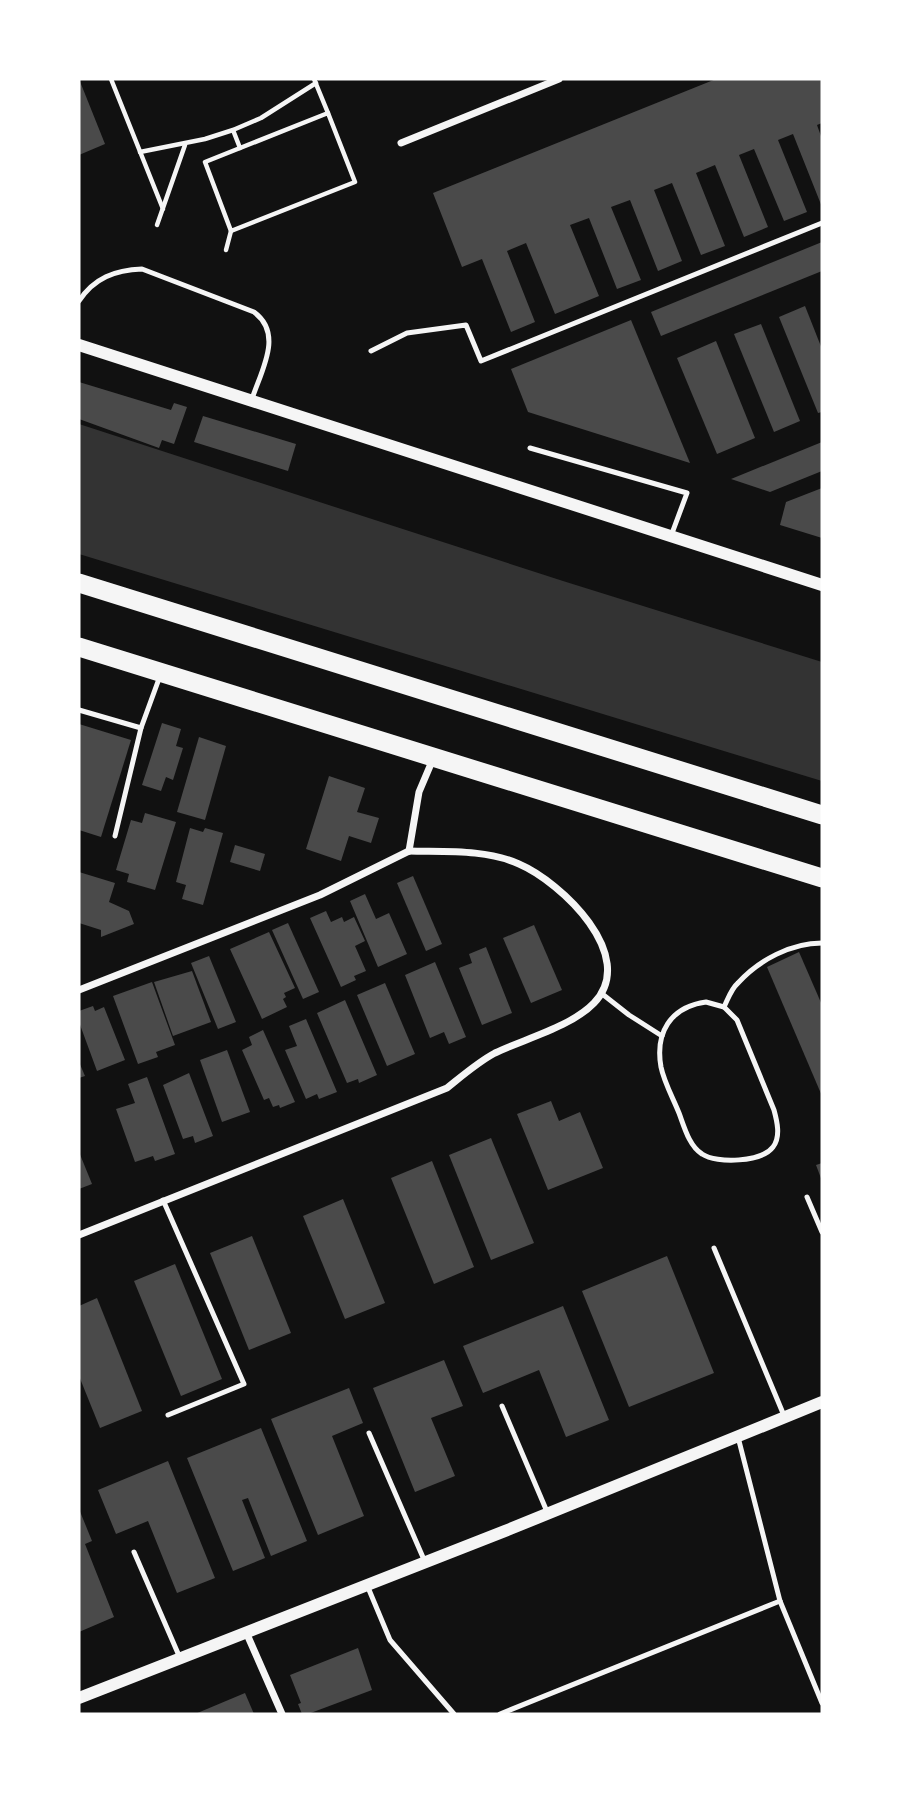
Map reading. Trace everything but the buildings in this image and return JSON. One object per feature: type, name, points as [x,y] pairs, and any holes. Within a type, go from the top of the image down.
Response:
[{"type":"highway","points":[[79,583],[822,815]]},
{"type":"highway","points":[[79,648],[822,878]]},
{"type":"street","points":[[401,143],[559,79]]},
{"type":"street","points":[[79,345],[822,585]]},
{"type":"street","points":[[409,851],[419,793],[433,759]]},
{"type":"street","points":[[79,990],[320,895],[409,851],[490,856],[518,863],[539,874],[584,915],[603,948],[607,964],[607,979],[594,1004],[565,1022],[492,1055],[447,1088],[79,1235]]},
{"type":"street","points":[[79,1698],[822,1404]]},
{"type":"street","points":[[246,1632],[282,1714]]},
{"type":"lane","points":[[371,351],[407,333],[466,325],[481,361],[822,223]]},
{"type":"lane","points":[[79,301],[94,283],[109,274],[142,269],[254,312],[266,323],[270,341],[251,401]]},
{"type":"lane","points":[[530,448],[687,493],[671,537]]},
{"type":"lane","points":[[115,836],[141,728],[161,673]]},
{"type":"lane","points":[[79,710],[141,728]]},
{"type":"lane","points":[[724,1007],[736,984],[759,965],[792,947],[822,943]]},
{"type":"lane","points":[[601,993],[662,1036]]},
{"type":"lane","points":[[706,1002],[724,1007],[737,1020],[778,1123],[774,1146],[755,1158],[714,1159],[700,1154],[690,1142],[661,1069],[659,1045],[664,1027],[675,1014],[690,1004],[706,1002]]},
{"type":"lane","points":[[807,1196],[822,1232]]},
{"type":"lane","points":[[163,1200],[244,1384],[168,1415]]},
{"type":"lane","points":[[714,1248],[785,1418]]},
{"type":"lane","points":[[502,1406],[548,1514]]},
{"type":"lane","points":[[369,1433],[425,1562]]},
{"type":"lane","points":[[738,1437],[780,1601],[822,1703]]},
{"type":"lane","points":[[134,1552],[180,1658]]},
{"type":"lane","points":[[367,1585],[390,1640],[454,1714]]},
{"type":"lane","points":[[500,1714],[780,1601]]},
{"type":"path","points":[[111,79],[163,209]]},
{"type":"path","points":[[140,152],[185,144],[233,130],[261,118],[315,81],[355,182],[231,231]]},
{"type":"path","points":[[226,250],[231,231],[205,162],[328,113]]},
{"type":"path","points":[[233,130],[240,148]]},
{"type":"path","points":[[157,225],[185,144]]},
{"type":"shaded area","points":[[79,424],[822,662],[822,781],[79,554]]}]
